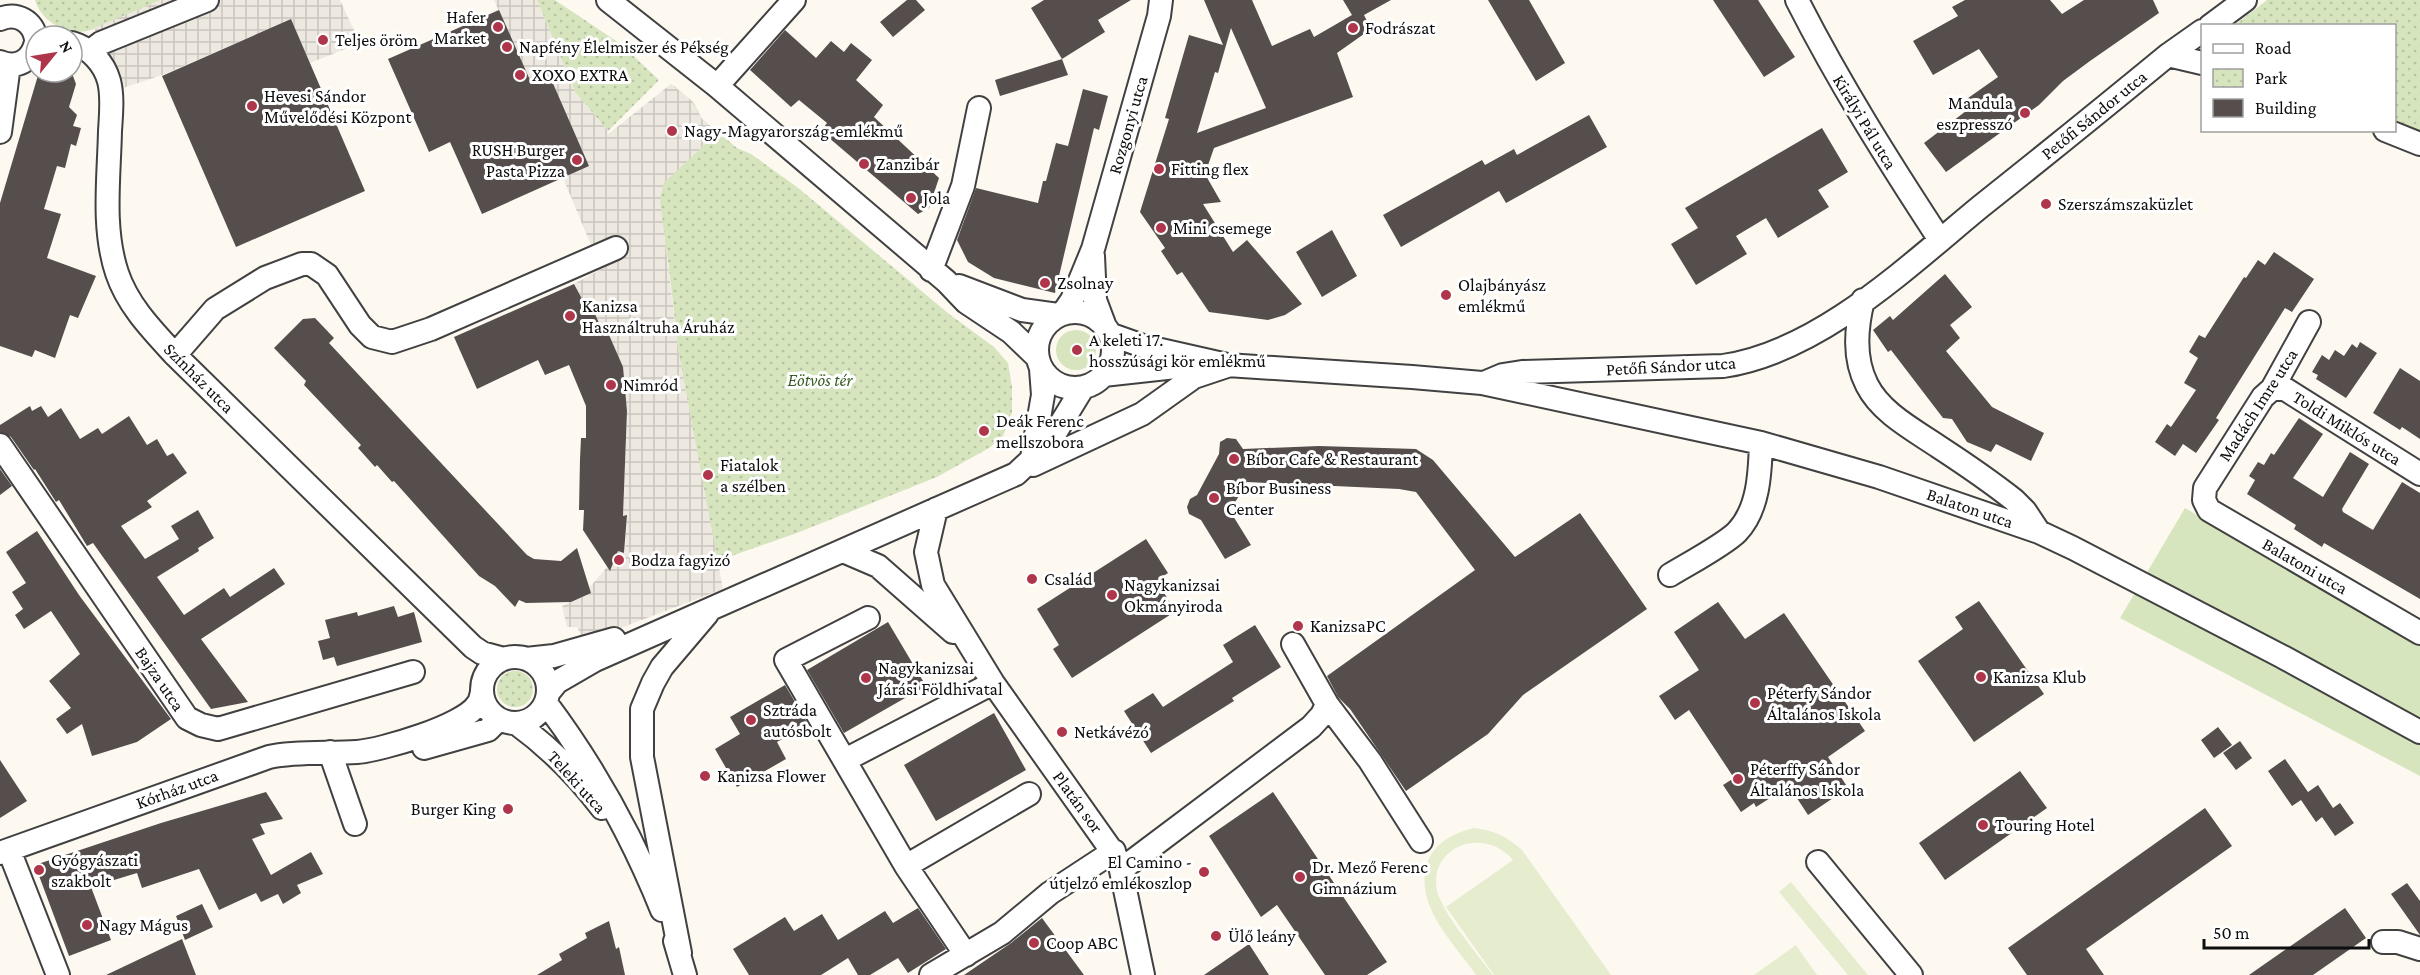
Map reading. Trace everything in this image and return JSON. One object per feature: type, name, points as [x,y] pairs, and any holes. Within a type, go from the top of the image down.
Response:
[{"type":"street","points":[[84,50],[96,57],[97,46],[101,43],[207,0]]},
{"type":"street","points":[[608,0],[717,86],[939,276],[966,302],[1011,332],[1054,383],[1063,387],[1082,389],[1095,383],[1103,375],[1113,354],[1108,329],[1085,313],[1061,314],[1022,310],[939,276]]},
{"type":"street","points":[[717,86],[794,0]]},
{"type":"street","name":"Rozgonyi utca","points":[[1061,314],[1072,300],[1093,249],[1159,16],[1161,0]]},
{"type":"street","name":"Királyi Pál utca","points":[[1797,0],[1824,54],[1871,134],[1940,240]]},
{"type":"street","points":[[2213,24],[2245,0]]},
{"type":"street","points":[[9,12],[30,24]]},
{"type":"street","name":"Petőfi Sándor utca","points":[[1103,375],[1220,364],[1412,376],[1482,383],[1503,375],[1522,372],[1723,366],[1760,358],[1805,338],[1863,300],[2168,55],[2201,32]]},
{"type":"street","points":[[2168,55],[2201,63]]},
{"type":"street","name":"Színház utca","points":[[96,57],[109,81],[111,104],[108,227],[117,274],[141,317],[175,356],[473,647],[482,653],[515,659]]},
{"type":"street","points":[[0,132],[5,63],[24,61]]},
{"type":"street","points":[[939,276],[963,186],[979,108]]},
{"type":"street","points":[[2390,132],[2420,144]]},
{"type":"street","points":[[175,356],[215,309],[266,278],[302,264],[311,264],[327,274],[360,326],[372,337],[392,342],[431,329],[616,248]]},
{"type":"street","name":"Rozgonyi utca","points":[[1093,249],[1095,300],[1108,329]]},
{"type":"street","points":[[1863,300],[1858,320],[1857,351],[1862,374],[1876,399],[1894,416],[2014,500],[2025,511],[2039,532]]},
{"type":"street","points":[[1032,458],[1044,395],[1039,363],[1043,332],[1061,314]]},
{"type":"street","name":"Madách Imre utca","points":[[2205,488],[2263,397],[2272,389],[2309,322]]},
{"type":"street","name":"Petőfi Sándor utca","points":[[1108,329],[1143,346],[1220,364]]},
{"type":"street","points":[[710,610],[567,653],[496,663],[483,685],[485,703],[507,721],[534,718],[557,682],[578,669],[1016,474],[1142,414],[1194,377],[1220,364]]},
{"type":"street","name":"Balaton utca","points":[[1482,383],[1761,443],[1879,477],[2039,532],[2283,657],[2420,732]]},
{"type":"street","points":[[1016,474],[1048,443],[1082,389]]},
{"type":"street","name":"Toldi Miklós utca","points":[[2272,389],[2285,389],[2420,474]]},
{"type":"street","points":[[1670,575],[1737,532],[1749,515],[1760,477],[1761,443]]},
{"type":"street","name":"Bajza utca","points":[[0,445],[187,718],[194,722],[218,729],[412,672]]},
{"type":"street","name":"Balatoni utca","points":[[2205,488],[2204,500],[2209,510],[2420,633]]},
{"type":"street","name":"Platán sor","points":[[936,509],[926,552],[933,585],[993,683],[1118,860],[1143,975]]},
{"type":"street","name":"Platán sor","points":[[843,551],[878,566],[970,648]]},
{"type":"street","points":[[682,964],[642,757],[642,709],[662,667],[710,610]]},
{"type":"street","points":[[868,618],[786,660],[906,866],[966,955]]},
{"type":"street","points":[[1293,644],[1327,704],[1370,761],[1421,841]]},
{"type":"street","name":"Színház utca","points":[[473,647],[483,685]]},
{"type":"street","points":[[515,659],[536,664],[543,672],[548,682],[547,698]]},
{"type":"street","points":[[845,760],[993,683]]},
{"type":"street","name":"Kórház utca","points":[[4,852],[261,759],[286,753],[359,752],[418,737],[445,727],[466,715],[477,706],[483,685]]},
{"type":"street","name":"Teleki utca","points":[[547,698],[597,774],[657,897],[682,964]]},
{"type":"street","points":[[931,975],[1002,933],[1050,893],[1118,860],[1311,728],[1322,715],[1327,704]]},
{"type":"street","name":"Teleki utca","points":[[507,721],[539,740],[583,782],[632,847]]},
{"type":"street","name":"Kórház utca","points":[[359,752],[380,759],[394,757],[488,730],[507,721]]},
{"type":"street","points":[[330,752],[355,824]]},
{"type":"street","points":[[906,866],[1029,794]]},
{"type":"street","points":[[4,852],[58,975]]},
{"type":"street","points":[[1818,862],[1905,967]]},
{"type":"street","points":[[2383,942],[2398,942],[2420,949]]},
{"type":"green space","points":[[35,0],[161,0],[104,26],[84,31],[84,24],[54,24],[38,8]]},
{"type":"green space","points":[[537,0],[555,0],[622,45],[659,80],[608,131],[575,92]]},
{"type":"green space","points":[[2267,0],[2420,0],[2420,131],[2396,121],[2396,24],[2236,24]]},
{"type":"green space","name":"Eötvös tér","points":[[674,86],[694,103],[702,119],[737,148],[751,154],[797,187],[949,314],[994,347],[1008,363],[1012,387],[1012,413],[1003,436],[989,448],[937,477],[797,533],[717,561],[679,355],[668,260],[646,119]]},
{"type":"green space","points":[[1076,330],[1090,336],[1096,350],[1090,364],[1076,370],[1062,364],[1056,350],[1062,336]]},
{"type":"green space","points":[[2185,508],[2420,646],[2420,776],[2120,618]]},
{"type":"green space","points":[[515,671],[528,676],[533,689],[528,702],[515,707],[502,702],[497,689],[502,676]]},
{"type":"green space","points":[[1473,828],[1499,834],[1522,850],[1611,975],[1494,975],[1446,907],[1513,860],[1500,849],[1486,844],[1472,843],[1448,854],[1440,865],[1436,878],[1442,903],[1462,935],[1493,975],[1476,975],[1438,923],[1426,895],[1424,880],[1427,864],[1434,850],[1452,836]]},
{"type":"green space","points":[[1791,882],[1868,975],[1848,975],[1779,892]]},
{"type":"green space","points":[[1796,945],[1817,975],[1754,975]]},
{"type":"shaded area","points":[[161,0],[340,0],[360,43],[310,63],[291,19],[165,74],[123,88],[94,28]]},
{"type":"shaded area","points":[[494,0],[537,0],[575,92],[608,131],[607,135],[671,84],[692,101],[702,119],[718,132],[664,183],[660,199],[679,355],[723,589],[584,642],[577,627],[567,627],[562,606],[590,593],[589,588],[608,566],[611,570],[618,551],[625,553],[627,516],[623,516],[627,411],[624,390],[606,328],[602,330],[592,308],[588,310],[574,284],[601,269],[563,178],[589,166],[548,72],[530,80]]},
{"type":"building","points":[[907,0],[916,0],[925,10],[893,37],[880,22]]},
{"type":"building","points":[[1044,0],[1131,0],[1098,20],[1105,32],[1062,59],[1031,8]]},
{"type":"building","points":[[1204,0],[1252,0],[1272,46],[1310,29],[1314,37],[1352,15],[1343,0],[1391,0],[1364,15],[1371,29],[1337,53],[1353,97],[1214,148],[1205,174],[1221,202],[1203,204],[1233,252],[1247,240],[1302,304],[1285,315],[1268,320],[1209,312],[1182,272],[1177,275],[1161,251],[1165,248],[1140,212],[1169,119],[1165,118],[1189,35],[1223,45]],"holes":[[[1231,28],[1266,108],[1197,133]]]},
{"type":"building","points":[[1488,0],[1529,0],[1565,63],[1536,81]]},
{"type":"building","points":[[1713,0],[1758,0],[1795,57],[1764,77]]},
{"type":"building","points":[[1965,0],[2050,0],[2062,14],[2084,0],[2153,0],[2159,13],[2063,81],[2039,105],[1946,172],[1924,143],[1966,111],[1961,103],[1998,77],[1979,49],[1933,75],[1913,41],[1958,16],[1952,7]]},
{"type":"building","points":[[499,10],[530,80],[548,72],[589,166],[482,214],[450,142],[429,152],[388,59]]},
{"type":"building","name":"Hevesi Sándor Művelődési Központ","points":[[291,19],[365,191],[236,247],[162,76]]},
{"type":"building","points":[[785,30],[816,58],[831,41],[844,52],[851,43],[872,60],[856,80],[883,105],[874,117],[939,178],[929,208],[918,214],[821,131],[827,123],[799,100],[791,107],[750,70]]},
{"type":"building","points":[[1062,59],[1068,75],[1000,96],[995,80]]},
{"type":"building","points":[[35,84],[76,84],[69,107],[77,115],[73,126],[81,128],[76,146],[71,144],[65,168],[57,166],[44,209],[61,214],[47,258],[96,276],[78,318],[70,315],[55,358],[35,350],[32,357],[0,346],[0,203]]},
{"type":"building","points":[[1083,89],[1108,96],[1099,130],[1094,128],[1055,293],[994,278],[968,262],[957,240],[976,188],[1038,203],[1056,143],[1068,146]]},
{"type":"building","points":[[1589,115],[1607,147],[1506,203],[1499,191],[1401,247],[1383,215],[1482,160],[1485,165],[1514,149],[1517,155]]},
{"type":"building","points":[[1822,128],[1848,172],[1818,190],[1829,207],[1778,238],[1766,218],[1736,236],[1747,254],[1696,285],[1671,244],[1698,228],[1685,208]]},
{"type":"building","points":[[1332,230],[1357,276],[1322,297],[1296,252]]},
{"type":"building","points":[[2274,252],[2314,279],[2292,312],[2285,308],[2216,418],[2219,420],[2196,453],[2183,444],[2175,456],[2155,442],[2167,424],[2171,427],[2196,390],[2184,383],[2198,358],[2189,352],[2199,335],[2205,338],[2244,277],[2246,278],[2258,260],[2265,265]]},
{"type":"building","points":[[1945,274],[1972,307],[1950,325],[1960,338],[1946,351],[1992,407],[2044,433],[2031,461],[1996,444],[1991,452],[1967,442],[1952,419],[1943,418],[1891,350],[1888,352],[1873,330],[1890,316],[1893,320]]},
{"type":"building","points":[[574,284],[588,310],[592,307],[602,330],[606,328],[623,367],[627,411],[623,516],[627,515],[624,553],[618,551],[610,571],[583,530],[584,510],[579,510],[581,438],[586,438],[586,406],[569,365],[545,375],[538,360],[477,389],[454,337]]},
{"type":"building","points":[[315,318],[334,338],[329,343],[527,555],[534,559],[561,561],[577,548],[591,593],[571,602],[526,603],[519,600],[515,607],[495,586],[479,576],[394,481],[392,482],[377,465],[375,467],[358,448],[361,445],[304,385],[306,381],[274,348],[303,319]]},
{"type":"building","points":[[2360,342],[2377,353],[2346,398],[2316,379],[2318,375],[2312,372],[2322,355],[2329,360],[2335,350],[2344,356],[2352,344],[2357,348]]},
{"type":"building","points":[[2400,368],[2420,381],[2420,439],[2402,427],[2400,430],[2373,413]]},
{"type":"building","points":[[30,406],[32,411],[41,406],[48,417],[61,408],[80,439],[98,428],[102,434],[129,416],[147,445],[157,439],[167,456],[173,453],[187,473],[147,501],[152,507],[121,526],[145,559],[179,539],[171,526],[198,510],[214,538],[198,548],[199,551],[157,577],[184,615],[224,588],[230,597],[274,568],[285,584],[201,639],[248,702],[211,709],[93,543],[87,546],[59,500],[56,502],[11,437],[0,432],[0,425]]},
{"type":"building","points":[[2299,418],[2323,434],[2293,478],[2323,497],[2350,452],[2369,464],[2342,509],[2343,512],[2373,530],[2402,482],[2420,493],[2420,599],[2324,543],[2322,547],[2294,529],[2296,525],[2247,494],[2255,480],[2249,476],[2258,462],[2264,465],[2271,453],[2274,455]]},
{"type":"building","points":[[1227,438],[1236,439],[1243,449],[1319,446],[1416,449],[1433,460],[1515,557],[1580,513],[1647,609],[1523,695],[1488,734],[1406,791],[1350,709],[1338,697],[1327,676],[1475,570],[1416,492],[1399,489],[1247,482],[1230,511],[1251,545],[1225,559],[1201,520],[1189,514],[1187,507],[1190,499],[1197,495],[1219,454],[1220,442]]},
{"type":"building","points":[[0,469],[12,486],[0,495]]},
{"type":"building","points":[[37,531],[79,595],[171,719],[137,742],[92,756],[82,724],[67,734],[56,719],[71,708],[49,681],[80,654],[51,611],[24,629],[15,615],[23,609],[12,592],[26,583],[6,552]]},
{"type":"building","name":"Nagykanizsai Okmányiroda","points":[[1146,539],[1168,573],[1156,581],[1176,611],[1072,678],[1053,649],[1059,645],[1037,609]]},
{"type":"building","name":"Kanizsa Klub","points":[[1979,601],[2044,694],[1974,742],[1918,661],[1963,629],[1955,617]]},
{"type":"building","name":"Péterfy Sándor Általános Iskola","points":[[1718,602],[1745,639],[1784,613],[1865,731],[1828,757],[1848,788],[1808,815],[1789,786],[1756,807],[1754,803],[1741,812],[1723,785],[1734,778],[1689,710],[1675,720],[1659,696],[1699,670],[1674,632]]},
{"type":"building","points":[[394,606],[398,617],[414,612],[422,642],[337,666],[334,657],[323,660],[318,641],[330,638],[325,620],[357,612],[358,616]]},
{"type":"building","name":"Nagykanizsai Járási Földhivatal","points":[[888,622],[926,686],[844,733],[807,670]]},
{"type":"building","points":[[1255,625],[1281,667],[1232,698],[1234,701],[1151,753],[1124,711],[1153,693],[1163,707],[1233,662],[1223,645]]},
{"type":"building","points":[[785,685],[808,724],[777,742],[786,759],[737,787],[715,749],[740,734],[730,717]]},
{"type":"building","points":[[994,713],[1026,770],[936,821],[904,765]]},
{"type":"building","points":[[2218,727],[2232,745],[2214,758],[2201,740]]},
{"type":"building","points":[[2240,741],[2252,758],[2236,770],[2223,753]]},
{"type":"building","points":[[2285,759],[2308,792],[2318,785],[2333,808],[2340,803],[2354,823],[2335,836],[2322,817],[2316,822],[2301,800],[2292,806],[2268,771]]},
{"type":"building","points":[[0,760],[27,801],[0,818]]},
{"type":"building","name":"Touring Hotel","points":[[2020,771],[2047,808],[1945,880],[1919,843]]},
{"type":"building","points":[[266,792],[283,819],[260,824],[265,834],[252,839],[271,875],[311,852],[323,874],[297,885],[301,893],[283,904],[278,894],[261,902],[256,893],[219,910],[199,869],[142,888],[137,873],[91,887],[111,940],[69,956],[35,865],[161,823]]},
{"type":"building","name":"Dr. Mező Ferenc Gimnázium","points":[[1273,792],[1387,962],[1367,975],[1325,975],[1277,905],[1261,917],[1209,836]]},
{"type":"building","points":[[2205,808],[2232,846],[2086,949],[2104,975],[2027,975],[2008,948]]},
{"type":"building","points":[[2407,883],[2420,901],[2420,935],[2391,894]]},
{"type":"building","points":[[202,904],[213,927],[185,940],[176,916]]},
{"type":"building","points":[[918,908],[946,949],[908,973],[898,958],[870,975],[858,975],[848,958],[821,975],[749,975],[733,949],[785,917],[794,931],[822,914],[838,940],[885,911],[893,923]]},
{"type":"building","points":[[2345,908],[2366,938],[2313,975],[2249,975]]},
{"type":"building","name":"Coop ABC","points":[[1042,918],[1084,975],[964,975],[1011,943]]},
{"type":"building","points":[[609,921],[616,949],[619,947],[625,975],[537,975],[562,960],[559,954],[587,938],[585,933]]},
{"type":"building","points":[[182,939],[196,975],[106,975]]},
{"type":"building","points":[[1249,944],[1269,975],[1204,975]]},
{"type":"place","name":"Hafer Market","points":[[498,27]]},
{"type":"place","name":"Fodrászat","points":[[1353,28]]},
{"type":"place","name":"Teljes öröm","points":[[323,40]]},
{"type":"place","name":"Napfény Élelmiszer és Pékség","points":[[507,47]]},
{"type":"place","name":"XOXO EXTRA","points":[[520,75]]},
{"type":"place","name":"Hevesi Sándor Művelődési Központ","points":[[252,106]]},
{"type":"place","name":"Mandula eszpresszó","points":[[2025,113]]},
{"type":"place","name":"Nagy-Magyarország-emlékmű","points":[[672,131]]},
{"type":"place","name":"RUSH Burger Pasta Pizza","points":[[577,160]]},
{"type":"place","name":"Zanzibár","points":[[864,164]]},
{"type":"place","name":"Fitting flex","points":[[1159,169]]},
{"type":"place","name":"Jola","points":[[911,198]]},
{"type":"place","name":"Szerszámszaküzlet","points":[[2046,204]]},
{"type":"place","name":"Mini csemege","points":[[1161,228]]},
{"type":"place","name":"Zsolnay","points":[[1045,283]]},
{"type":"place","name":"Olajbányász emlékmű","points":[[1446,295]]},
{"type":"place","name":"Kanizsa Használtruha Áruház","points":[[570,316]]},
{"type":"place","name":"A keleti 17. hosszúsági kör emlékmű","points":[[1077,350]]},
{"type":"place","name":"Nimród","points":[[611,385]]},
{"type":"place","name":"Deák Ferenc mellszobora","points":[[984,431]]},
{"type":"place","name":"Bíbor Cafe & Restaurant","points":[[1234,459]]},
{"type":"place","name":"Fiatalok a szélben","points":[[708,475]]},
{"type":"place","name":"Bíbor Business Center","points":[[1214,498]]},
{"type":"place","name":"Bodza fagyizó","points":[[619,560]]},
{"type":"place","name":"Család","points":[[1032,579]]},
{"type":"place","name":"Nagykanizsai Okmányiroda","points":[[1112,595]]},
{"type":"place","name":"KanizsaPC","points":[[1298,626]]},
{"type":"place","name":"Kanizsa Klub","points":[[1981,677]]},
{"type":"place","name":"Nagykanizsai Járási Földhivatal","points":[[866,678]]},
{"type":"place","name":"Péterfy Sándor Általános Iskola","points":[[1755,703]]},
{"type":"place","name":"Sztráda autósbolt","points":[[751,720]]},
{"type":"place","name":"Netkávézó","points":[[1062,732]]},
{"type":"place","name":"Kanizsa Flower","points":[[705,776]]},
{"type":"place","name":"Péterffy Sándor Általános Iskola","points":[[1738,779]]},
{"type":"place","name":"Burger King","points":[[508,809]]},
{"type":"place","name":"Touring Hotel","points":[[1983,825]]},
{"type":"place","name":"Gyógyászati szakbolt","points":[[39,870]]},
{"type":"place","name":"El Camino - útjelző emlékoszlop","points":[[1204,872]]},
{"type":"place","name":"Dr. Mező Ferenc Gimnázium","points":[[1300,877]]},
{"type":"place","name":"Nagy Mágus","points":[[87,925]]},
{"type":"place","name":"Ülő leány","points":[[1216,936]]},
{"type":"place","name":"Coop ABC","points":[[1034,943]]}]
